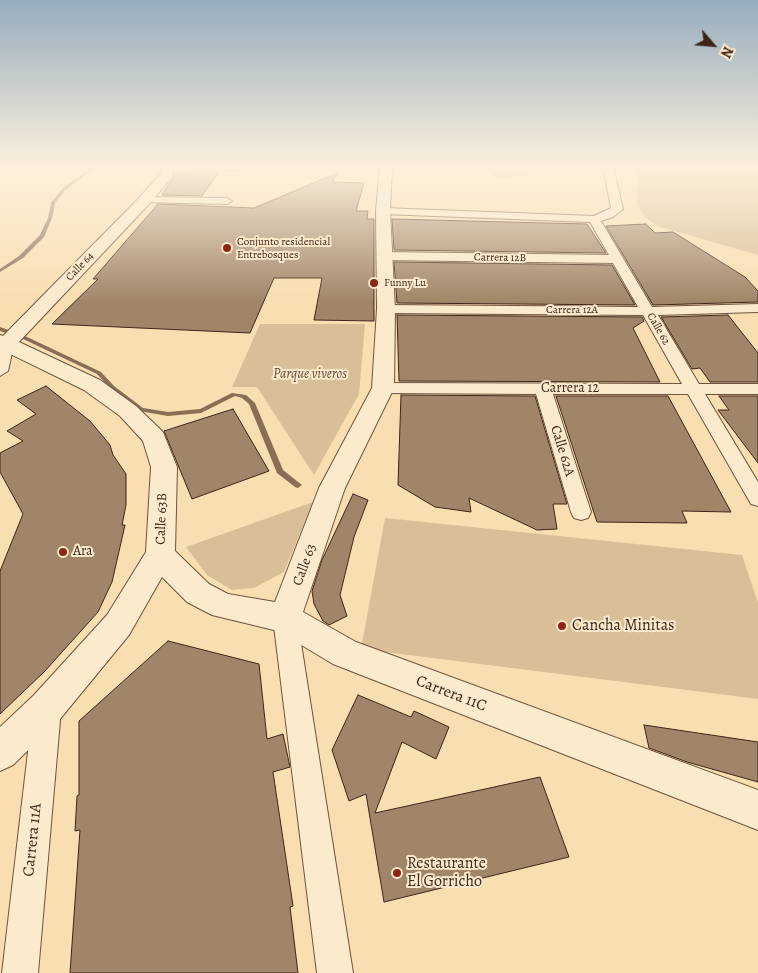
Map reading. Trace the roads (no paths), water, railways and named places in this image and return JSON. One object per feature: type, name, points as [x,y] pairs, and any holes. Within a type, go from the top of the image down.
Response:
[{"type":"street","name":"Calle 64","points":[[0,371],[3,343],[134,211]]},
{"type":"street","name":"Calle 63","points":[[334,973],[285,618],[332,488],[383,388],[386,309],[383,211]]},
{"type":"street","points":[[394,211],[594,219],[610,215],[614,211]]},
{"type":"street","name":"Calle 62","points":[[594,219],[758,499]]},
{"type":"street","name":"Carrera 12B","points":[[384,256],[617,259]]},
{"type":"street","name":"Carrera 12A","points":[[386,309],[647,311],[758,308]]},
{"type":"street","name":"Calle 63B","points":[[0,752],[47,707],[118,625],[160,554],[164,467],[154,438],[128,411],[92,385],[3,343]]},
{"type":"street","name":"Carrera 12","points":[[383,388],[758,389]]},
{"type":"street","name":"Calle 62A","points":[[543,389],[581,512]]},
{"type":"street","name":"Carrera 11C","points":[[160,554],[198,594],[223,606],[285,618],[344,653],[758,810]]},
{"type":"street","name":"Carrera 11A","points":[[20,973],[47,707]]},
{"type":"waterway","points":[[0,271],[21,257],[42,236],[51,211]]},
{"type":"waterway","points":[[0,329],[23,337],[99,373],[112,387],[141,410],[168,414],[201,411],[234,394],[244,396],[252,403],[280,471],[298,485]]},
{"type":"place","name":"Conjunto residencial Entrebosques","points":[[227,248]]},
{"type":"place","name":"Funny Lu","points":[[374,283]]},
{"type":"place","name":"Ara","points":[[63,552]]},
{"type":"place","name":"Cancha Minitas","points":[[562,626]]},
{"type":"place","name":"Restaurante El Gorricho","points":[[397,873]]},
{"type":"park label","name":"Parque viveros","points":[[310,375]]}]
